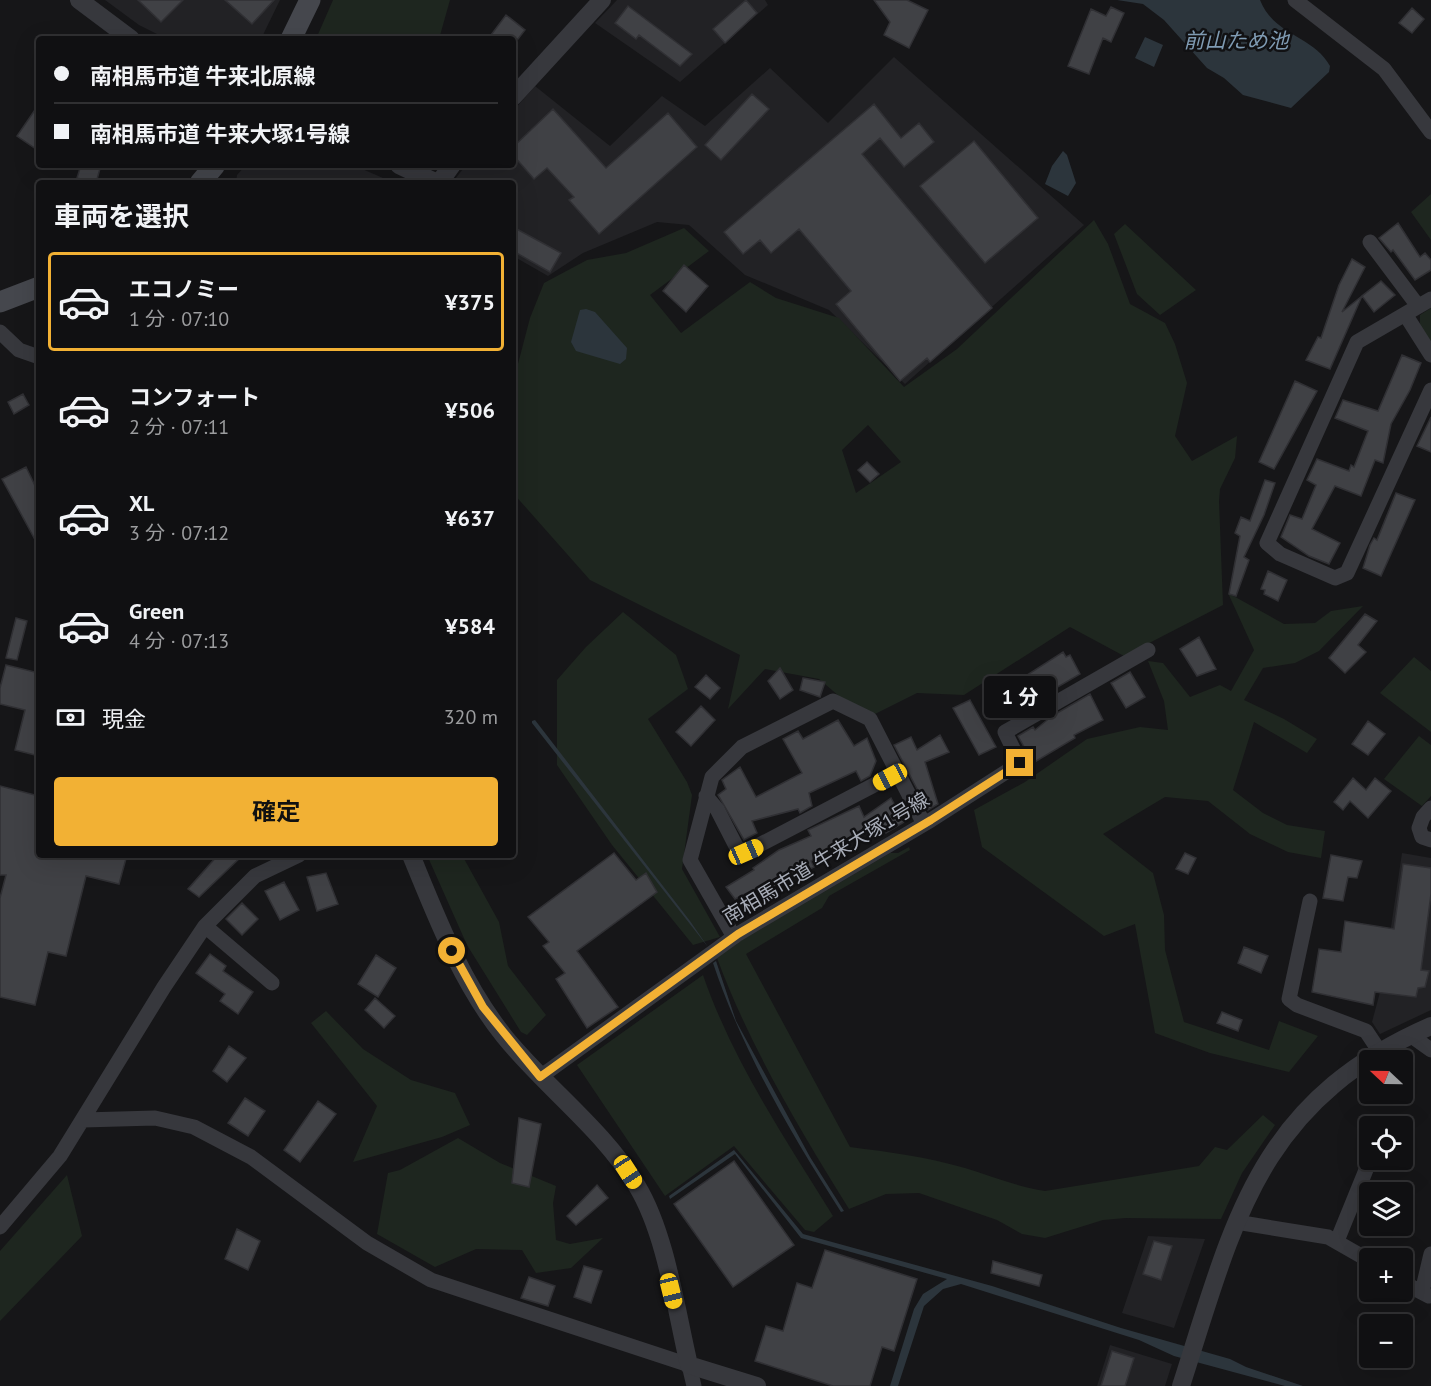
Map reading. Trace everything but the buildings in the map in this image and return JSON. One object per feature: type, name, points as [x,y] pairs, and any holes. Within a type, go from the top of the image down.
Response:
[{"type":"main road","points":[[292,36],[310,0]]},
{"type":"main road","points":[[202,180],[212,168]]},
{"type":"main road","points":[[0,302],[36,288]]},
{"type":"street","points":[[79,0],[127,36]]},
{"type":"street","points":[[516,94],[602,0]]},
{"type":"street","points":[[1295,0],[1384,69],[1431,132]]},
{"type":"street","points":[[406,168],[432,180]]},
{"type":"street","points":[[440,180],[450,168]]},
{"type":"street","points":[[1370,242],[1418,306],[1431,355]]},
{"type":"street","points":[[1418,306],[1358,342],[1267,543],[1280,554],[1335,578],[1347,573],[1431,390]]},
{"type":"street","points":[[0,332],[19,350],[36,356]]},
{"type":"street","name":"南相馬市道 牛来大塚1号線","points":[[540,1077],[734,937],[924,824],[1020,763],[1005,732],[1148,650]]},
{"type":"street","points":[[734,937],[690,860],[712,777],[742,747],[833,701],[870,719],[924,824]]},
{"type":"street","points":[[706,796],[717,809],[737,848],[746,852],[897,773]]},
{"type":"street","points":[[1431,808],[1423,817],[1419,828],[1422,837],[1431,840]]},
{"type":"street","points":[[0,1227],[47,1173],[205,926],[255,876],[293,858]]},
{"type":"street","points":[[412,858],[445,938],[472,990],[503,1035],[609,1148],[638,1188],[658,1237],[694,1386]]},
{"type":"street","points":[[1310,901],[1290,999],[1297,1005],[1366,1031],[1379,1050]]},
{"type":"street","points":[[205,926],[272,983]]},
{"type":"street","points":[[1384,1050],[1431,1026]]},
{"type":"street","points":[[1410,1035],[1431,1050]]},
{"type":"street","points":[[1181,1386],[1236,1222],[1262,1167],[1300,1118],[1342,1078],[1359,1066]]},
{"type":"street","points":[[83,1120],[155,1118],[194,1126],[251,1157],[367,1243],[431,1280],[757,1386]]},
{"type":"street","points":[[1337,1240],[1366,1170]]},
{"type":"street","points":[[1236,1222],[1337,1240],[1359,1255]]},
{"type":"street","points":[[1426,1294],[1430,1260]]},
{"type":"shaded area","points":[[105,0],[280,0],[262,36],[161,36],[139,25]]},
{"type":"shaded area","points":[[333,0],[450,0],[440,36],[317,36]]},
{"type":"shaded area","points":[[617,0],[765,0],[768,5],[680,82],[595,23]]},
{"type":"shaded area","points":[[894,57],[1084,225],[905,384],[829,310],[745,275],[689,225],[657,222],[583,253],[548,276],[516,258],[516,180],[454,180],[464,168],[516,168],[516,108],[535,86],[610,146],[662,96],[705,126],[770,68],[828,123]]},
{"type":"shaded area","points":[[243,168],[360,168],[385,180],[236,180],[237,175]]},
{"type":"shaded area","points":[[1431,194],[1431,240],[1411,212]]},
{"type":"shaded area","points":[[1094,220],[1108,244],[1130,304],[1165,323],[1175,344],[1187,383],[1175,436],[1192,461],[1237,436],[1235,458],[1220,489],[1219,501],[1223,605],[1124,656],[1070,627],[964,695],[917,693],[873,715],[846,702],[819,679],[765,669],[728,709],[740,655],[590,580],[516,496],[516,372],[530,318],[544,283],[587,260],[626,253],[684,228],[709,251],[650,295],[681,333],[750,282],[776,298],[839,318],[904,387],[957,349]],"holes":[[[868,425],[901,462],[856,493],[842,450]]]},
{"type":"shaded area","points":[[1125,224],[1196,290],[1160,315],[1137,294],[1114,234]]},
{"type":"shaded area","points":[[1431,308],[1431,343],[1420,327],[1420,315]]},
{"type":"shaded area","points":[[1228,593],[1284,624],[1315,623],[1331,611],[1363,606],[1319,651],[1295,663],[1263,668],[1244,700],[1284,719],[1317,739],[1307,753],[1254,722],[1233,790],[1263,813],[1287,825],[1325,831],[1321,858],[1288,852],[1250,834],[1208,801],[1165,797],[1103,834],[1153,873],[1164,915],[1165,950],[1184,1022],[1269,1050],[1279,1021],[1318,1036],[1289,1072],[1210,1053],[1155,1033],[1135,924],[1104,936],[982,847],[974,810],[1025,782],[1087,739],[1140,727],[1168,730],[1164,701],[1148,661],[1163,663],[1190,697],[1220,685],[1231,691],[1254,650]]},
{"type":"shaded area","points":[[623,612],[676,655],[688,689],[648,719],[687,782],[692,795],[682,869],[720,937],[693,945],[612,845],[557,765],[557,680],[586,647]]},
{"type":"shaded area","points":[[1414,657],[1431,671],[1431,732],[1380,693]]},
{"type":"shaded area","points":[[1419,736],[1431,745],[1431,796],[1422,806],[1384,779]]},
{"type":"shaded area","points":[[909,847],[910,850],[829,896],[822,908],[746,954],[850,1147],[936,1161],[1045,1191],[1199,1166],[1215,1147],[1227,1150],[1263,1115],[1275,1125],[1242,1173],[1221,1219],[1125,1218],[1103,1220],[1045,1238],[1022,1234],[997,1220],[919,1193],[886,1194],[849,1209],[760,1055],[717,958],[742,940],[890,853],[898,853]]},
{"type":"shaded area","points":[[1402,853],[1431,858],[1431,1010],[1380,1034],[1372,1022],[1383,981]]},
{"type":"shaded area","points":[[428,858],[464,858],[499,922],[508,966],[546,1015],[527,1035],[521,1032],[467,945]]},
{"type":"shaded area","points":[[703,975],[729,1038],[761,1099],[833,1216],[814,1232],[805,1230],[734,1146],[665,1196],[577,1065]]},
{"type":"shaded area","points":[[326,1011],[363,1049],[411,1080],[455,1093],[470,1125],[442,1137],[353,1162],[377,1106],[311,1023]]},
{"type":"shaded area","points":[[458,1138],[500,1163],[556,1186],[553,1203],[556,1240],[570,1244],[603,1238],[571,1268],[536,1273],[522,1250],[476,1249],[435,1267],[377,1234],[388,1173],[400,1170]]},
{"type":"shaded area","points":[[67,1175],[82,1236],[0,1321],[0,1251]]},
{"type":"shaded area","points":[[1148,1236],[1205,1239],[1174,1328],[1122,1313]]},
{"type":"shaded area","points":[[1110,1345],[1172,1364],[1165,1386],[1097,1386]]},
{"type":"water","name":"前山ため池","points":[[1117,0],[1260,0],[1275,22],[1323,56],[1330,66],[1329,72],[1291,108],[1243,95],[1224,78],[1207,68],[1164,20],[1143,4]]},
{"type":"water","points":[[1145,37],[1163,45],[1154,67],[1135,58]]},
{"type":"water","points":[[1063,151],[1067,155],[1076,183],[1068,196],[1045,184],[1052,166]]},
{"type":"water","points":[[580,310],[595,312],[627,348],[626,359],[620,364],[576,351],[571,342]]},
{"type":"water","points":[[535,720],[690,921],[708,947],[532,723]]},
{"type":"water","points":[[716,961],[736,1021],[810,1157],[844,1211],[841,1212],[822,1183],[770,1092],[739,1028],[725,996],[713,963]]},
{"type":"water","points":[[734,1150],[803,1234],[992,1286],[1121,1328],[1230,1359],[1246,1367],[1303,1386],[1285,1386],[1174,1356],[1139,1340],[961,1284],[943,1289],[924,1306],[898,1386],[890,1386],[914,1309],[923,1294],[947,1279],[801,1238],[735,1154],[670,1199],[669,1196]]},
{"type":"route","points":[[452,951],[483,1007],[503,1035],[540,1077],[738,934],[931,820],[1020,763]]}]
